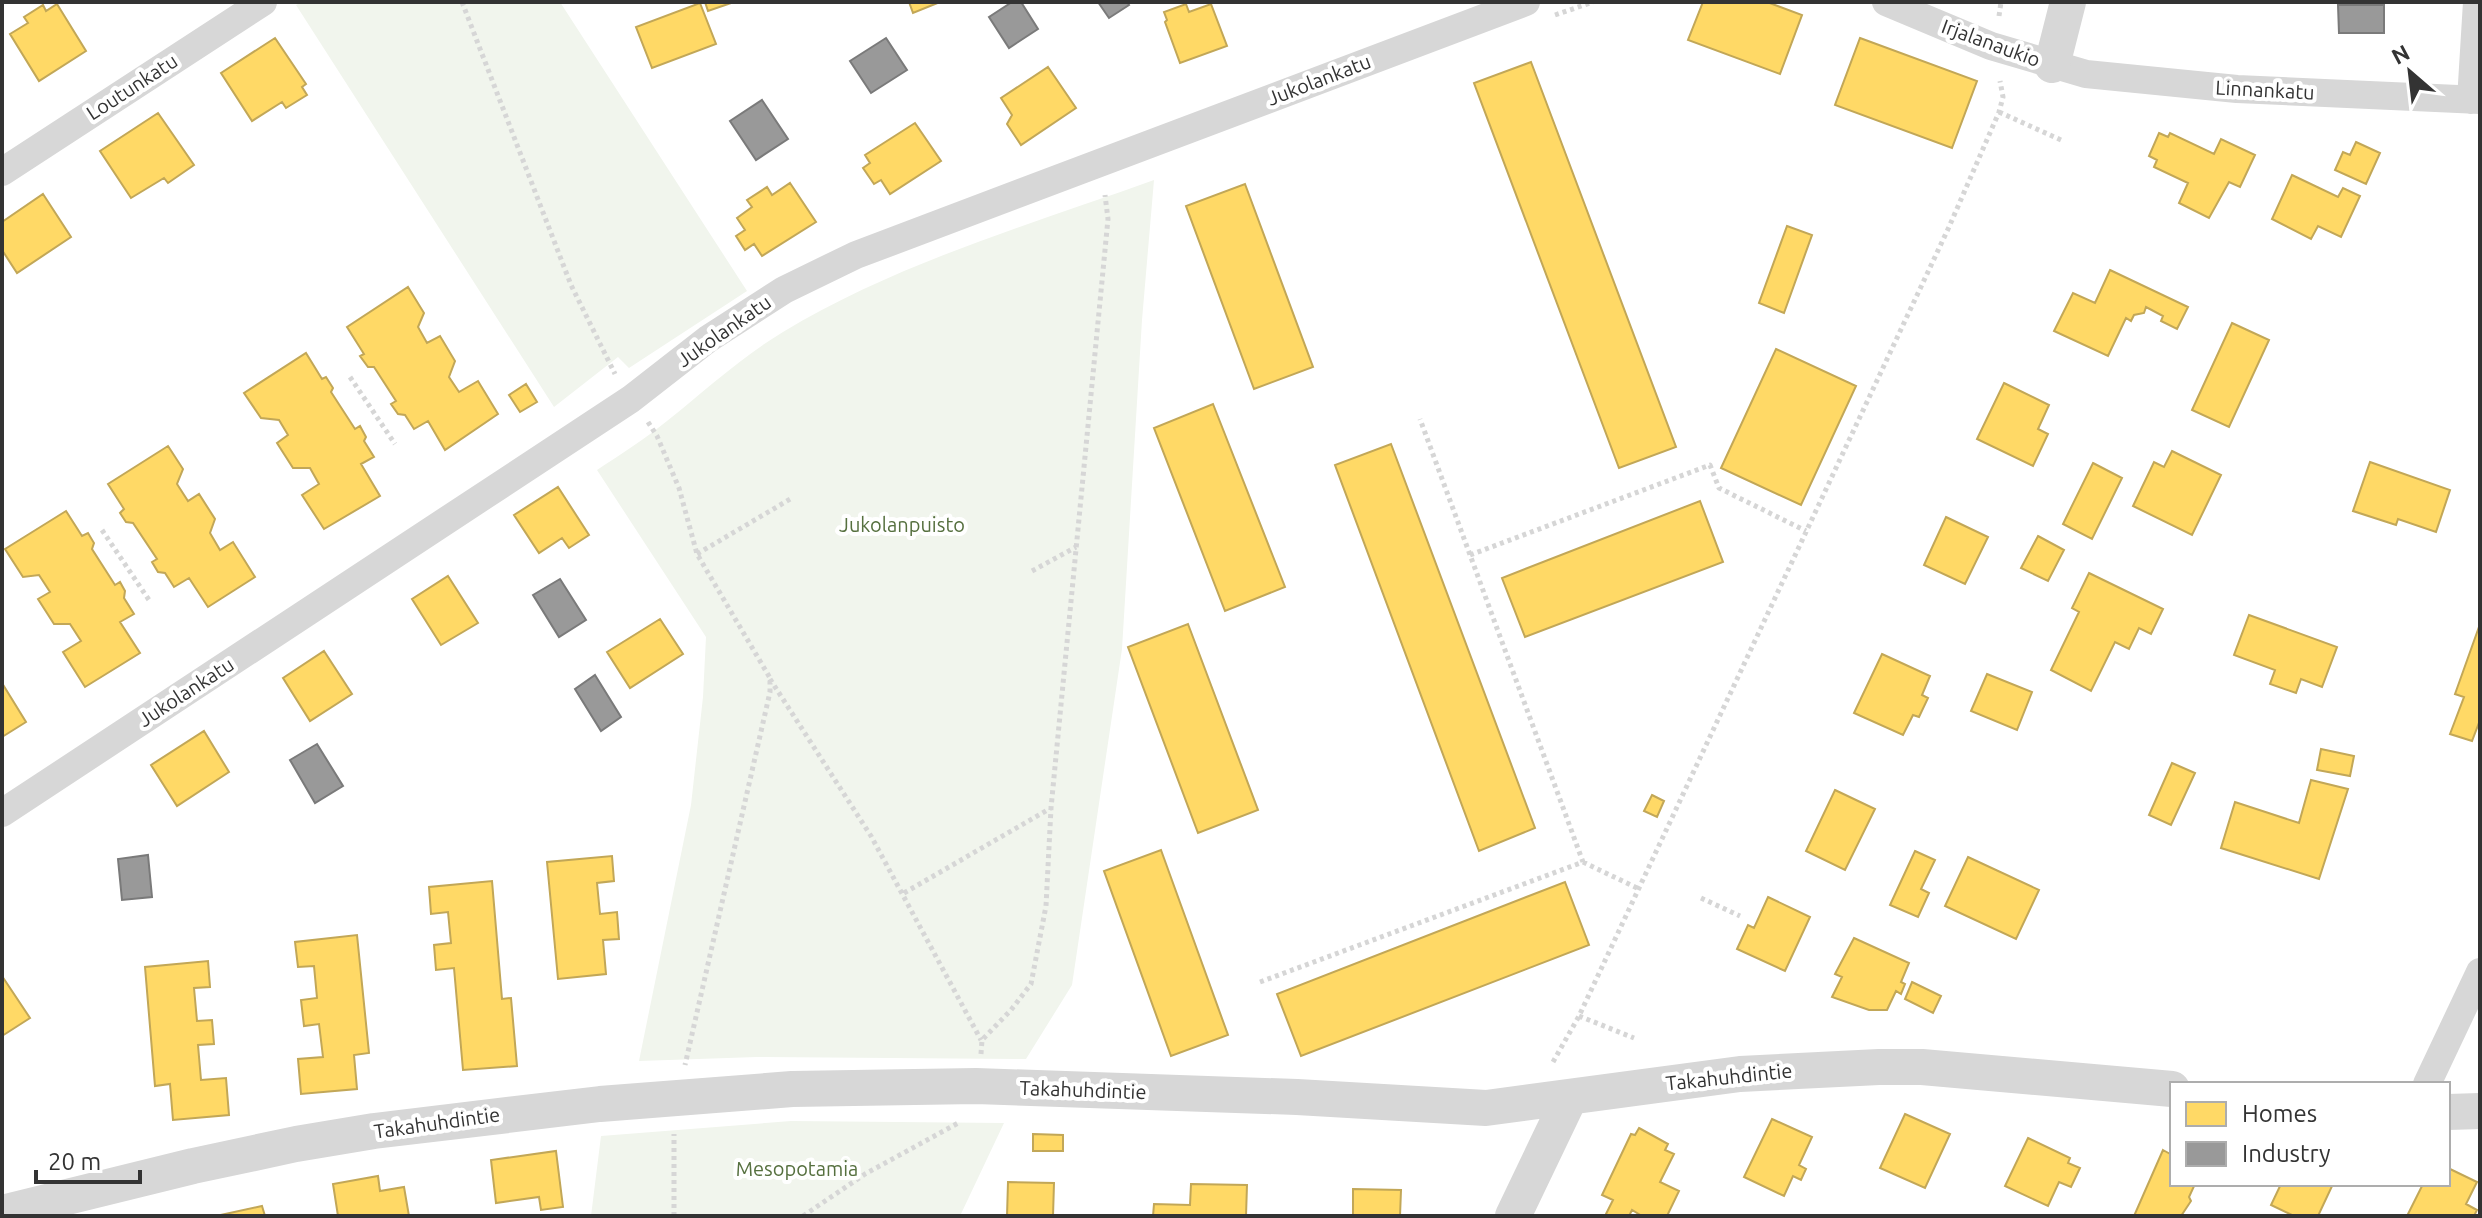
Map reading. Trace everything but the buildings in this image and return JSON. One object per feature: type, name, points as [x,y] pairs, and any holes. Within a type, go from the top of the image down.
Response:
[{"type":"street","name":"Loutunkatu","points":[[2,172],[263,2]]},
{"type":"street","name":"Jukolankatu","points":[[2,813],[631,399],[708,339],[784,290],[856,255],[1526,2]]},
{"type":"street","name":"Irjalanaukio","points":[[1886,2],[1991,46],[2052,65]]},
{"type":"street","points":[[2052,65],[2068,2]]},
{"type":"street","points":[[2476,100],[2477,2]]},
{"type":"street","name":"Linnankatu","points":[[2052,65],[2122,79],[2237,89],[2476,100]]},
{"type":"street","points":[[2428,1082],[2480,972]]},
{"type":"street","name":"Takahuhdintie","points":[[2,1213],[296,1144],[485,1116],[679,1096],[792,1089],[976,1086],[1297,1097],[1486,1108],[1560,1082],[1871,1067],[1922,1067],[2170,1089]]},
{"type":"street","points":[[1513,1216],[1560,1082]]},
{"type":"street","points":[[2450,1112],[2480,1111]]},
{"type":"path","points":[[462,2],[571,285],[606,359],[657,436],[679,488],[697,554],[770,678],[871,836],[982,1040],[976,1086],[962,1121],[865,1174],[803,1216]]},
{"type":"path","points":[[1560,1082],[1579,1016],[1898,338],[1999,112],[2003,86],[1998,76],[1986,69],[1991,46]]},
{"type":"path","points":[[1999,112],[2061,140]]},
{"type":"path","points":[[982,1040],[1031,984],[1046,906],[1051,808],[1108,219],[1105,187]]},
{"type":"path","points":[[350,377],[395,444]]},
{"type":"path","points":[[1420,419],[1583,862],[1637,888]]},
{"type":"path","points":[[1470,555],[1710,465],[1719,488],[1807,531]]},
{"type":"path","points":[[697,554],[792,498]]},
{"type":"path","points":[[102,530],[151,603]]},
{"type":"path","points":[[1032,571],[1077,547]]},
{"type":"path","points":[[674,1216],[674,1141],[679,1096],[692,1024],[767,707],[770,678]]},
{"type":"path","points":[[904,893],[1051,808]]},
{"type":"path","points":[[1260,982],[1583,862]]},
{"type":"path","points":[[1701,898],[1740,916]]},
{"type":"path","points":[[1579,1016],[1634,1038]]},
{"type":"green space","points":[[302,2],[560,2],[747,291],[629,368],[618,357],[554,407],[296,5]]},
{"type":"green space","name":"Jukolanpuisto","points":[[1154,180],[1142,320],[1122,649],[1072,985],[1026,1059],[757,1057],[639,1061],[691,805],[706,637],[597,470],[659,428],[783,332],[871,285],[964,247]]},
{"type":"green space","name":"Mesopotamia","points":[[791,1121],[1004,1123],[960,1216],[591,1216],[601,1136]]}]
